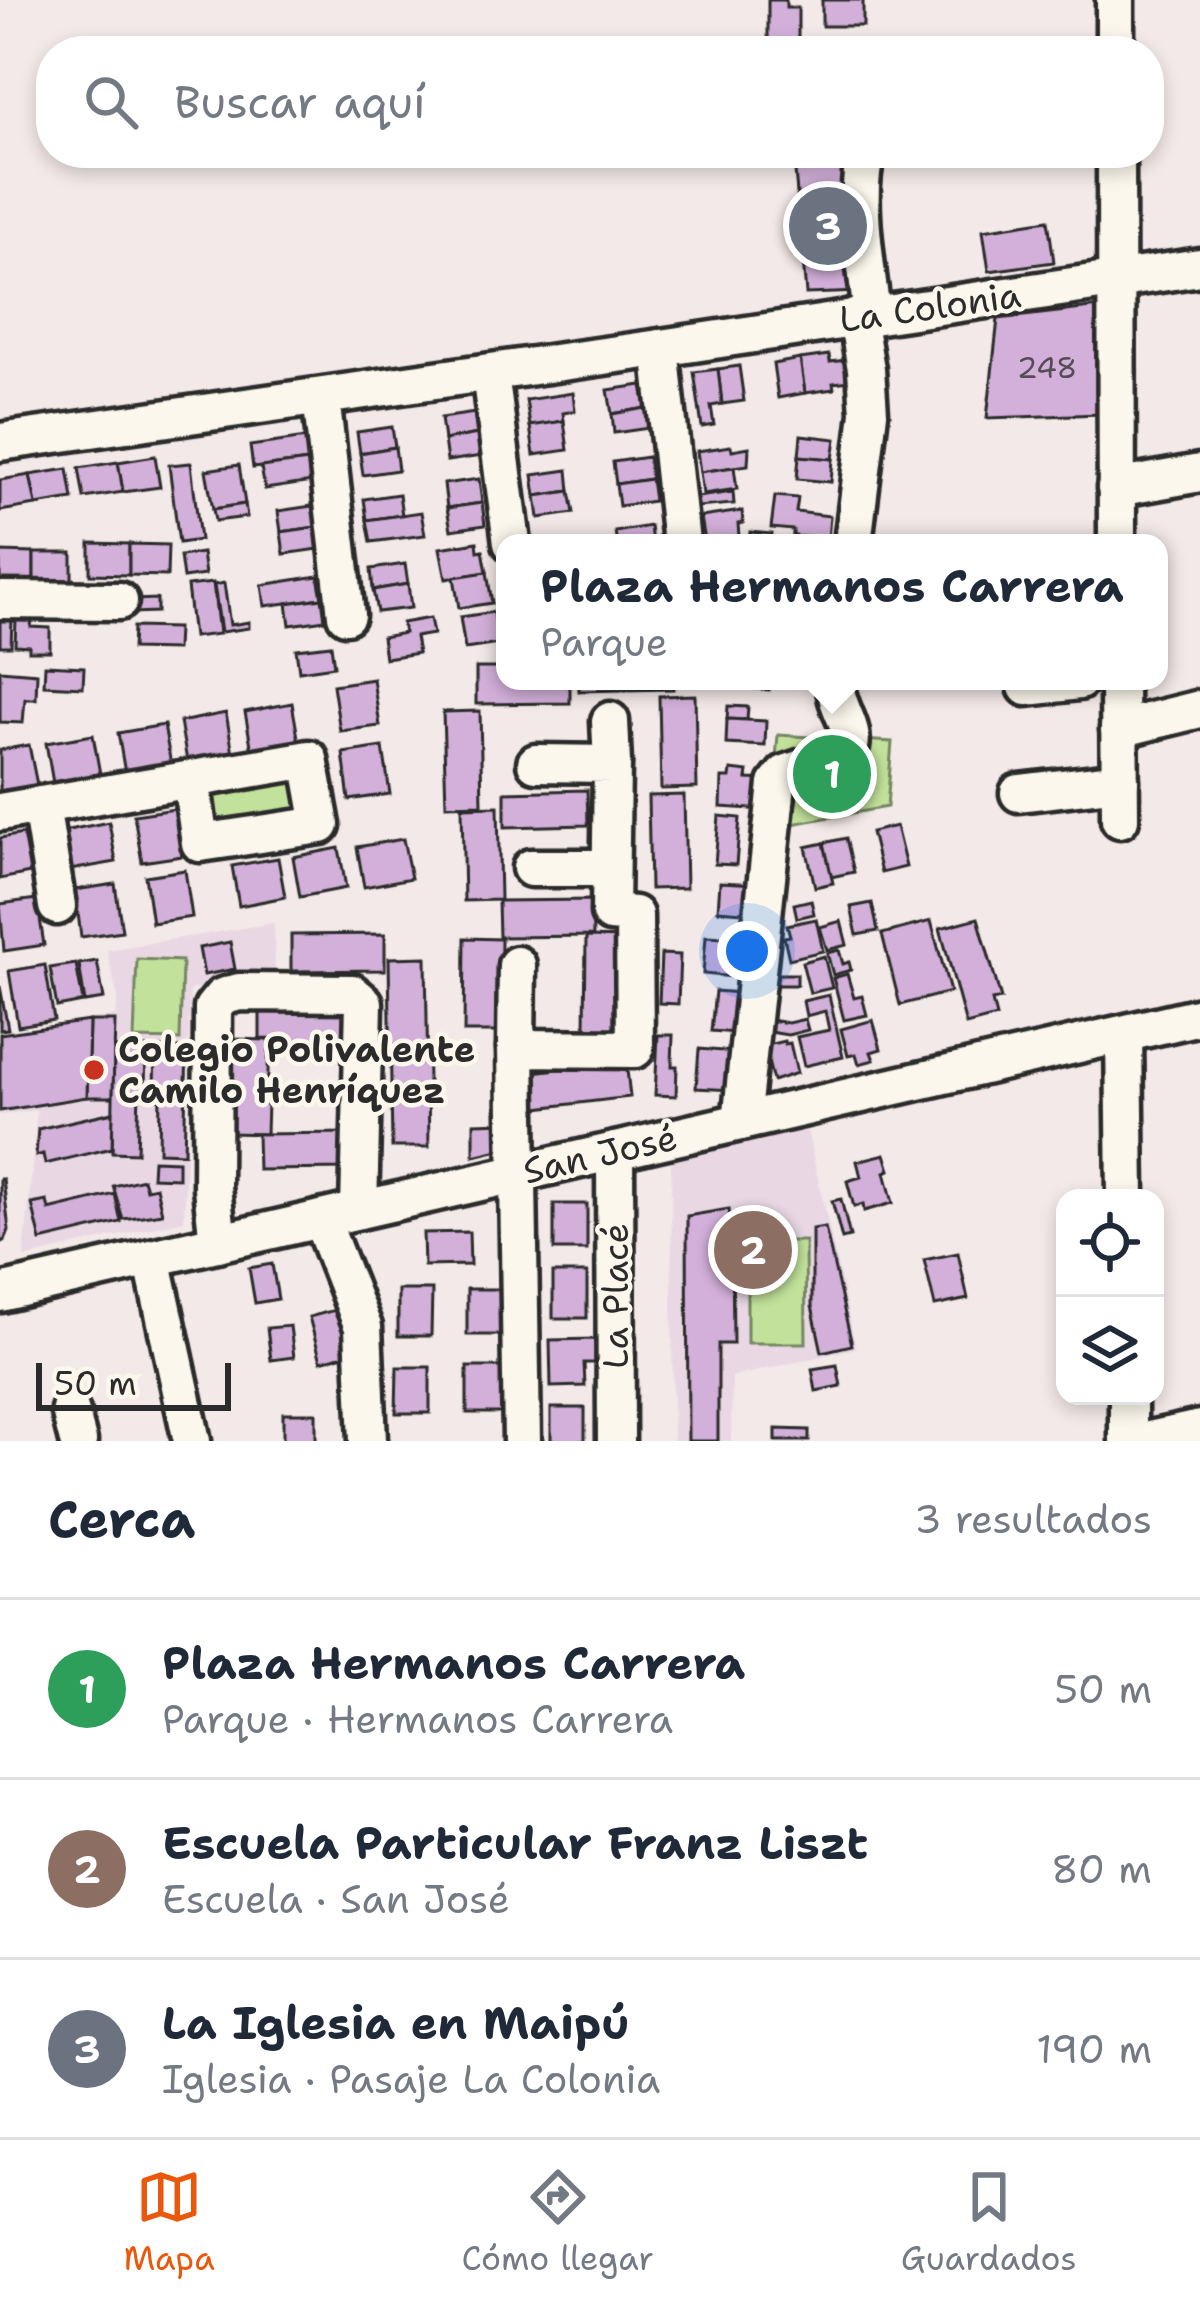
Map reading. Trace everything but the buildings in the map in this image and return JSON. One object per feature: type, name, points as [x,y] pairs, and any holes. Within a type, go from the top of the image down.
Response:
[{"type":"street","points":[[1115,0],[1115,36]]},
{"type":"street","points":[[854,534],[868,413],[862,168]]},
{"type":"street","points":[[1116,168],[1117,534]]},
{"type":"street","name":"La Colonia","points":[[0,442],[1200,267]]},
{"type":"street","points":[[660,348],[680,534]]},
{"type":"street","points":[[490,373],[511,534]]},
{"type":"street","points":[[321,397],[346,616]]},
{"type":"street","points":[[1116,488],[1200,473]]},
{"type":"street","points":[[0,600],[118,601]]},
{"type":"street","points":[[741,1122],[777,784],[785,774],[850,748],[851,732],[835,690]]},
{"type":"street","points":[[1119,690],[1120,819]]},
{"type":"street","points":[[1119,729],[1200,709]]},
{"type":"street","points":[[516,1048],[635,1049],[634,915],[610,914],[610,721]]},
{"type":"street","points":[[536,764],[611,764]]},
{"type":"street","points":[[0,812],[191,779]]},
{"type":"street","points":[[1019,794],[1120,781]]},
{"type":"street","points":[[41,805],[57,906]]},
{"type":"street","points":[[530,868],[610,868]]},
{"type":"street","points":[[517,965],[522,1441]]},
{"type":"street","points":[[218,1243],[212,1187],[213,1008],[221,997],[239,992],[352,993],[364,1003],[359,1210]]},
{"type":"street","name":"San José","points":[[0,1293],[1200,1016]]},
{"type":"street","points":[[1124,1034],[1126,1189]]},
{"type":"street","name":"La Placé","points":[[615,1151],[616,1441]]},
{"type":"street","points":[[321,1219],[363,1328],[368,1441]]},
{"type":"street","points":[[152,1258],[192,1441]]},
{"type":"street","points":[[1128,1405],[1128,1441]]},
{"type":"street","points":[[1144,1441],[1200,1429]]},
{"type":"shaded area","name":"Colegio Polivalente Camilo Henríquez","points":[[274,923],[275,972],[190,990],[184,1220],[24,1258],[37,1110],[0,1115],[0,1032],[116,1016],[118,999],[107,950]]},
{"type":"shaded area","points":[[806,1125],[856,1348],[732,1377],[731,1441],[673,1441],[671,1153]]},
{"type":"green space","points":[[778,735],[892,742],[887,807],[770,828]]},
{"type":"green space","points":[[298,770],[305,815],[209,831],[203,787]]},
{"type":"green space","points":[[137,959],[182,961],[180,1040],[134,1039]]},
{"type":"green space","points":[[747,1241],[805,1241],[806,1343],[747,1343]]},
{"type":"place","name":"La Iglesia en Maipú","points":[[828,226]]},
{"type":"place","name":"Plaza Hermanos Carrera","points":[[832,774]]},
{"type":"place","name":"Colegio Polivalente Camilo Henríquez","points":[[94,1070]]},
{"type":"place","name":"Escuela Particular Franz Liszt","points":[[753,1250]]}]
